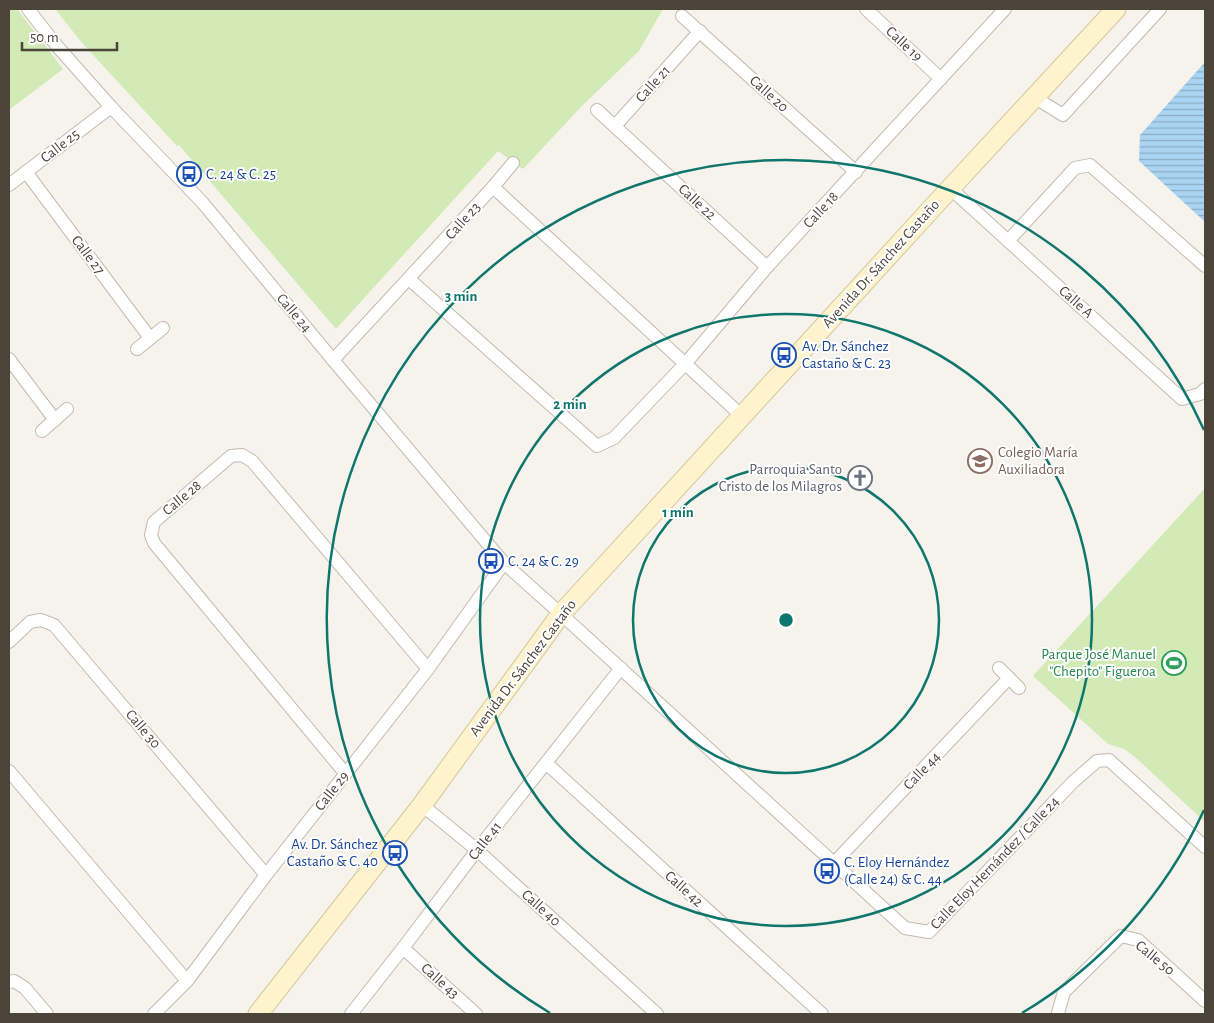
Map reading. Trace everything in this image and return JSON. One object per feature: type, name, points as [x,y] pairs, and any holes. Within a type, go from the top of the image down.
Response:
[{"type":"street","name":"Calle 24","points":[[28,9],[111,107],[202,202],[504,563],[561,614]]},
{"type":"street","name":"Calle 19","points":[[866,9],[941,79]]},
{"type":"street","name":"Calle 18","points":[[409,280],[597,446],[614,438],[684,364],[768,268],[1005,9]]},
{"type":"street","name":"Avenida Dr. Sánchez Castaño","points":[[258,1014],[422,805],[561,614],[1116,9]]},
{"type":"street","points":[[1034,97],[1063,115],[1160,9]]},
{"type":"street","name":"Calle 20","points":[[682,16],[856,172]]},
{"type":"street","name":"Calle 21","points":[[615,126],[700,31]]},
{"type":"street","name":"Calle 25","points":[[9,185],[111,107]]},
{"type":"street","points":[[597,110],[615,126]]},
{"type":"street","name":"Calle 22","points":[[615,126],[768,268]]},
{"type":"street","name":"Calle 23","points":[[333,360],[409,280],[513,163]]},
{"type":"street","points":[[1008,241],[1075,168],[1090,164],[1205,266]]},
{"type":"street","name":"Calle 27","points":[[26,172],[150,338]]},
{"type":"street","points":[[493,187],[742,416]]},
{"type":"street","name":"Calle A","points":[[950,188],[1182,400],[1200,394],[1205,389]]},
{"type":"street","points":[[137,349],[163,328]]},
{"type":"street","points":[[9,358],[55,420]]},
{"type":"street","points":[[42,431],[67,409]]},
{"type":"street","name":"Calle 28","points":[[345,773],[154,543],[150,535],[154,522],[232,456],[242,456],[252,460],[428,669]]},
{"type":"street","name":"Calle 29","points":[[154,1014],[186,981],[345,773],[428,669],[504,563]]},
{"type":"street","name":"Calle Eloy Hernández / Calle 24","points":[[561,614],[905,928],[928,932],[1073,782],[1097,761],[1109,760],[1205,847]]},
{"type":"street","name":"Calle 30","points":[[9,642],[30,622],[41,620],[54,624],[266,875]]},
{"type":"street","name":"Calle 41","points":[[350,1014],[621,668]]},
{"type":"street","name":"Calle 44","points":[[834,863],[1014,683],[998,668]]},
{"type":"street","name":"Calle 42","points":[[546,763],[822,1014]]},
{"type":"street","points":[[9,771],[186,981]]},
{"type":"street","name":"Calle 40","points":[[422,805],[477,850],[657,1014]]},
{"type":"street","name":"Calle 50","points":[[1059,1014],[1064,992],[1121,936],[1138,940],[1205,1001]]},
{"type":"street","name":"Calle 43","points":[[403,948],[476,1014]]},
{"type":"street","points":[[9,982],[14,980],[25,988],[47,1014]]},
{"type":"green space","points":[[9,9],[17,9],[63,69],[9,110]]},
{"type":"green space","points":[[55,9],[663,9],[639,51],[581,107],[523,169],[498,151],[336,329],[179,145],[177,146],[83,44]]},
{"type":"green space","points":[[1205,488],[1205,822],[1135,757],[1124,749],[1108,744],[1033,676]]},
{"type":"water","points":[[1205,62],[1205,222],[1139,161],[1140,135]]},
{"type":"place","name":"C. 24 & C. 25","points":[[189,174]]},
{"type":"place","name":"Av. Dr. Sánchez Castaño & C. 23","points":[[784,355]]},
{"type":"place","name":"Colegio María Auxiliadora","points":[[980,461]]},
{"type":"place","name":"Parroquia Santo Cristo de los Milagros","points":[[860,478]]},
{"type":"place","name":"C. 24 & C. 29","points":[[491,561]]},
{"type":"place","name":"Parque José Manuel \"Chepito\" Figueroa","points":[[1174,663]]},
{"type":"place","name":"Av. Dr. Sánchez Castaño & C. 40","points":[[395,853]]},
{"type":"place","name":"C. Eloy Hernández (Calle 24) & C. 44","points":[[827,871]]}]
